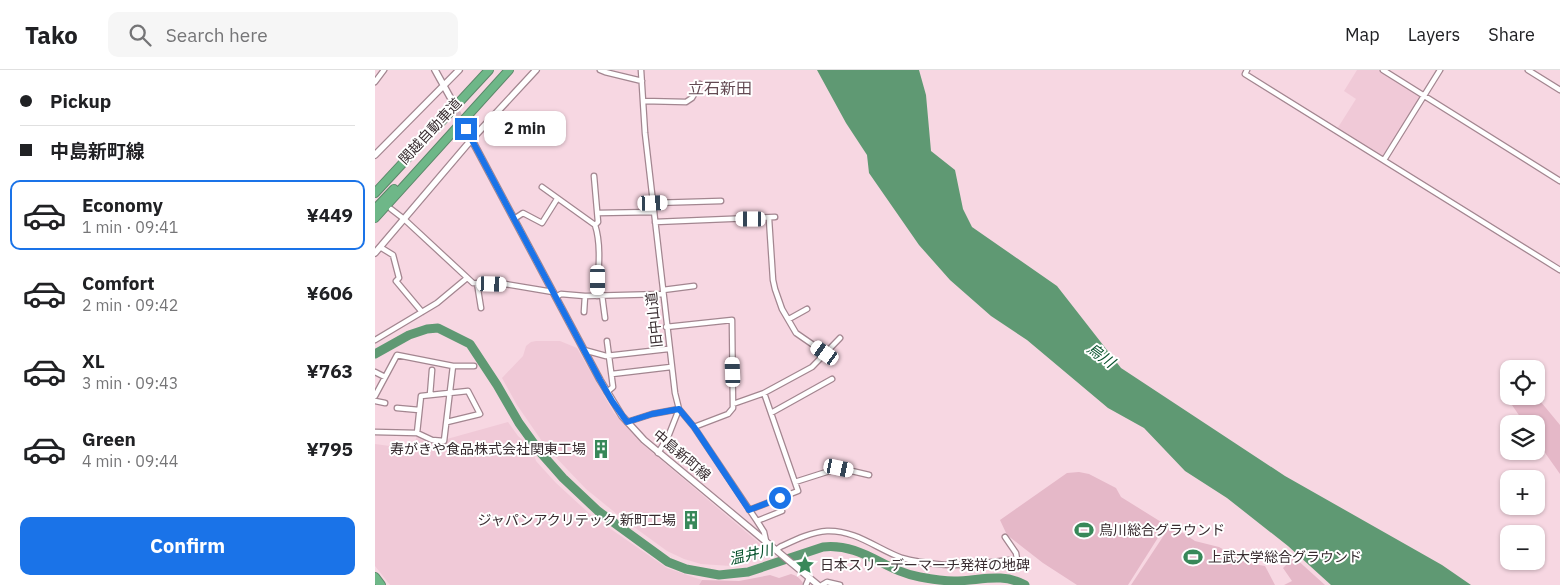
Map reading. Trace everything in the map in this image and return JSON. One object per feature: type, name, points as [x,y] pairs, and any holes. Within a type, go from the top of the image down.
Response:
[{"type":"highway","name":"関越自動車道","points":[[375,193],[489,70]]},
{"type":"highway","name":"関越自動車道","points":[[375,209],[503,70]]},
{"type":"highway","points":[[375,218],[509,70]]},
{"type":"highway","points":[[375,577],[381,585]]},
{"type":"main road","points":[[435,70],[450,97]]},
{"type":"main road","points":[[375,155],[459,70]]},
{"type":"main road","points":[[375,253],[471,139],[536,70]]},
{"type":"main road","name":"中島新町線","points":[[466,129],[607,392],[627,422],[658,453],[818,585]]},
{"type":"street","points":[[375,82],[383,70]]},
{"type":"street","points":[[600,70],[642,80]]},
{"type":"street","name":"旧中山道","points":[[641,70],[645,133],[668,349],[679,409],[694,427],[757,521],[767,541]]},
{"type":"street","points":[[1247,70],[1245,74],[1560,270]]},
{"type":"street","points":[[1383,70],[1560,181]]},
{"type":"street","points":[[1384,160],[1439,70]]},
{"type":"street","points":[[1528,70],[1560,90]]},
{"type":"street","points":[[643,101],[690,101],[700,84]]},
{"type":"street","points":[[594,176],[598,213],[598,222],[595,225]]},
{"type":"street","points":[[542,187],[595,225],[597,231],[600,295],[605,318]]},
{"type":"street","points":[[514,219],[523,213],[542,223],[557,199]]},
{"type":"street","points":[[653,203],[721,201]]},
{"type":"street","points":[[391,209],[473,282],[505,284],[554,295],[585,296],[663,292],[694,286]]},
{"type":"street","points":[[598,213],[653,212]]},
{"type":"street","points":[[655,222],[769,219],[775,217]]},
{"type":"street","points":[[769,219],[775,289],[782,309],[796,333],[825,353]]},
{"type":"street","points":[[380,247],[393,255],[399,278],[396,281],[422,312]]},
{"type":"street","points":[[375,340],[437,303],[467,278]]},
{"type":"street","points":[[477,283],[481,308]]},
{"type":"street","points":[[584,312],[585,296]]},
{"type":"street","points":[[789,319],[807,309]]},
{"type":"street","points":[[666,327],[732,320],[733,408],[729,414],[694,427]]},
{"type":"street","points":[[733,404],[764,393],[812,367],[840,338]]},
{"type":"street","points":[[607,341],[613,387],[607,392]]},
{"type":"street","points":[[584,350],[609,356],[668,349]]},
{"type":"street","points":[[375,396],[397,355],[453,366],[474,366]]},
{"type":"street","points":[[375,432],[417,433],[432,440],[445,441],[453,366]]},
{"type":"street","points":[[612,374],[671,367]]},
{"type":"street","points":[[431,395],[432,370]]},
{"type":"street","points":[[375,372],[385,377]]},
{"type":"street","points":[[771,413],[832,379]]},
{"type":"street","points":[[417,433],[421,396],[467,391],[480,414],[447,422]]},
{"type":"street","points":[[749,510],[798,491],[764,393]]},
{"type":"street","points":[[375,401],[385,403]]},
{"type":"street","points":[[397,408],[419,410]]},
{"type":"street","points":[[627,422],[652,414],[679,409]]},
{"type":"street","points":[[658,453],[668,437],[679,409]]},
{"type":"street","points":[[795,482],[839,468],[869,475]]},
{"type":"street","points":[[757,521],[782,511]]},
{"type":"street","points":[[778,551],[780,546],[811,534],[827,531],[844,532],[859,537],[902,558],[936,564],[951,565],[1017,560],[1016,553],[1005,537]]},
{"type":"street","points":[[806,585],[809,578]]},
{"type":"street","points":[[822,585],[827,582],[840,585]]},
{"type":"shaded area","points":[[1357,70],[1378,70],[1421,96],[1383,155],[1337,129],[1356,99],[1344,91]]},
{"type":"shaded area","points":[[536,341],[560,341],[577,348],[614,413],[641,443],[772,554],[762,559],[731,566],[701,564],[684,559],[667,551],[586,489],[546,447],[517,405],[502,378],[523,356],[526,346]]},
{"type":"shaded area","points":[[1512,405],[1543,405],[1560,425],[1560,474],[1545,453],[1545,415],[1519,415]]},
{"type":"shaded area","points":[[508,422],[518,436],[532,448],[536,461],[556,483],[592,516],[667,568],[702,580],[699,585],[390,585],[375,566],[375,444],[412,449],[417,436],[435,442],[446,443],[447,439]]},
{"type":"shaded area","name":"烏川総合グラウンド","points":[[1079,472],[1089,474],[1116,488],[1121,497],[1166,525],[1128,585],[1077,585],[1043,563],[1007,535],[1000,520],[1067,473]]},
{"type":"shaded area","name":"上武大学総合グラウンド","points":[[1170,526],[1195,541],[1219,547],[1248,563],[1265,566],[1275,585],[1131,585]]},
{"type":"shaded area","points":[[1294,557],[1325,585],[1284,585],[1292,581],[1283,568]]},
{"type":"shaded area","points":[[791,574],[799,578],[803,583],[802,585],[699,585],[702,580],[739,581],[770,575],[779,578]]},
{"type":"water","name":"烏川","points":[[817,70],[919,70],[926,95],[931,151],[955,170],[963,209],[972,227],[1057,286],[1121,368],[1285,476],[1442,565],[1471,585],[1331,585],[1288,546],[1227,498],[1185,471],[1144,428],[1108,408],[1027,340],[991,316],[950,280],[919,245],[869,173],[867,155],[846,123]]},
{"type":"waterway","name":"温井川","points":[[375,354],[409,335],[427,329],[438,328],[470,344],[519,423],[540,452],[563,478],[598,511],[668,562],[686,569],[719,575],[748,572],[823,547],[837,547],[862,553],[907,574],[920,577],[954,581],[999,578],[1016,581],[1025,585]]},
{"type":"tunnel","points":[[450,97],[466,129]]},
{"type":"place","name":"寿がきや食品株式会社関東工場","points":[[601,449]]},
{"type":"place","name":"ジャパンアクリテック 新町工場","points":[[691,520]]},
{"type":"place","name":"烏川総合グラウンド","points":[[1084,530]]},
{"type":"place","name":"上武大学総合グラウンド","points":[[1193,557]]},
{"type":"place","name":"日本スリーデーマーチ発祥の地碑","points":[[805,565]]},
{"type":"district","name":"立石新田","points":[[720,88]]},
{"type":"route","points":[[466,129],[600,380],[627,422],[652,414],[679,409],[694,427],[749,510],[780,498]]}]
